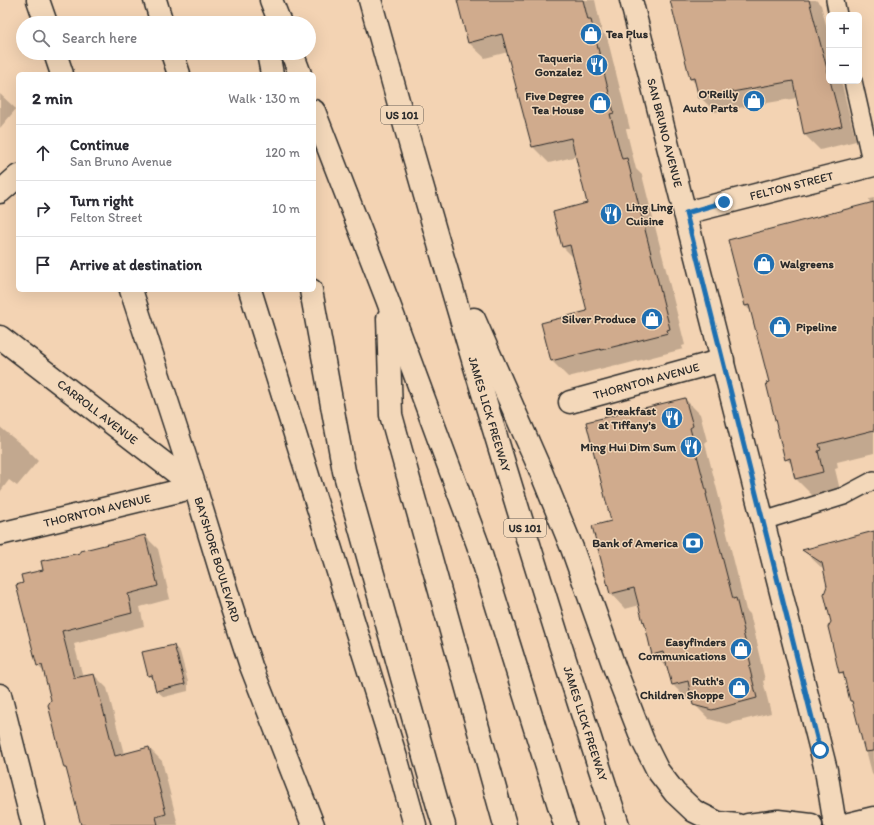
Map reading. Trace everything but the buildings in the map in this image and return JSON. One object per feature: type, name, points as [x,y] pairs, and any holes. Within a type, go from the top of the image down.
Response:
[{"type":"main road","points":[[38,0],[44,16]]},
{"type":"main road","points":[[155,0],[160,16]]},
{"type":"main road","points":[[259,0],[262,16]]},
{"type":"main road","points":[[271,0],[277,16]]},
{"type":"main road","name":"JAMES LICK FREEWAY","points":[[370,0],[435,231],[544,591],[618,825]]},
{"type":"main road","name":"SAN BRUNO AVENUE","points":[[631,0],[826,770],[835,825]]},
{"type":"main road","points":[[57,60],[61,72]]},
{"type":"main road","points":[[174,60],[178,72]]},
{"type":"main road","points":[[269,60],[272,72]]},
{"type":"main road","points":[[295,60],[299,72]]},
{"type":"main road","points":[[316,116],[387,299],[478,545],[566,825]]},
{"type":"main road","name":"FELTON STREET","points":[[686,213],[873,165]]},
{"type":"main road","points":[[0,192],[16,178]]},
{"type":"main road","points":[[435,231],[539,467],[572,548],[615,669],[643,741],[658,771],[675,793],[694,811],[718,823],[737,825]]},
{"type":"main road","name":"BAYSHORE BOULEVARD","points":[[132,292],[251,666],[313,825]]},
{"type":"main road","points":[[251,292],[398,764],[415,825]]},
{"type":"main road","points":[[311,292],[344,471],[441,819]]},
{"type":"main road","points":[[387,299],[391,415],[505,825]]},
{"type":"main road","name":"CARROLL AVENUE","points":[[0,337],[195,487]]},
{"type":"main road","name":"THORNTON AVENUE","points":[[570,402],[723,360]]},
{"type":"main road","name":"THORNTON AVENUE","points":[[0,534],[195,487]]},
{"type":"main road","points":[[0,695],[33,825]]},
{"type":"main road","points":[[398,764],[422,825]]},
{"type":"main road","points":[[845,825],[874,818]]},
{"type":"main road","points":[[748,825],[778,821],[810,825]]},
{"type":"lane","points":[[835,0],[837,12]]},
{"type":"lane","points":[[854,84],[873,165]]},
{"type":"lane","points":[[763,521],[844,496],[874,480]]},
{"type":"place","name":"Tea Plus","points":[[591,34]]},
{"type":"place","name":"Taqueria Gonzalez","points":[[597,65]]},
{"type":"place","name":"O'Reilly Auto Parts","points":[[754,101]]},
{"type":"place","name":"Five Degree Tea House","points":[[600,103]]},
{"type":"place","name":"Ling Ling Cuisine","points":[[611,214]]},
{"type":"place","name":"Walgreens","points":[[764,264]]},
{"type":"place","name":"Silver Produce","points":[[652,319]]},
{"type":"place","name":"Pipeline","points":[[780,327]]},
{"type":"place","name":"Breakfast at Tiffany's","points":[[672,418]]},
{"type":"place","name":"Ming Hui Dim Sum","points":[[691,447]]},
{"type":"place","name":"Bank of America","points":[[693,543]]},
{"type":"place","name":"Easyfinders Communications","points":[[741,649]]},
{"type":"place","name":"Ruth's Children Shoppe","points":[[739,688]]},
{"type":"route","points":[[724,202],[686,213],[820,750]]}]
